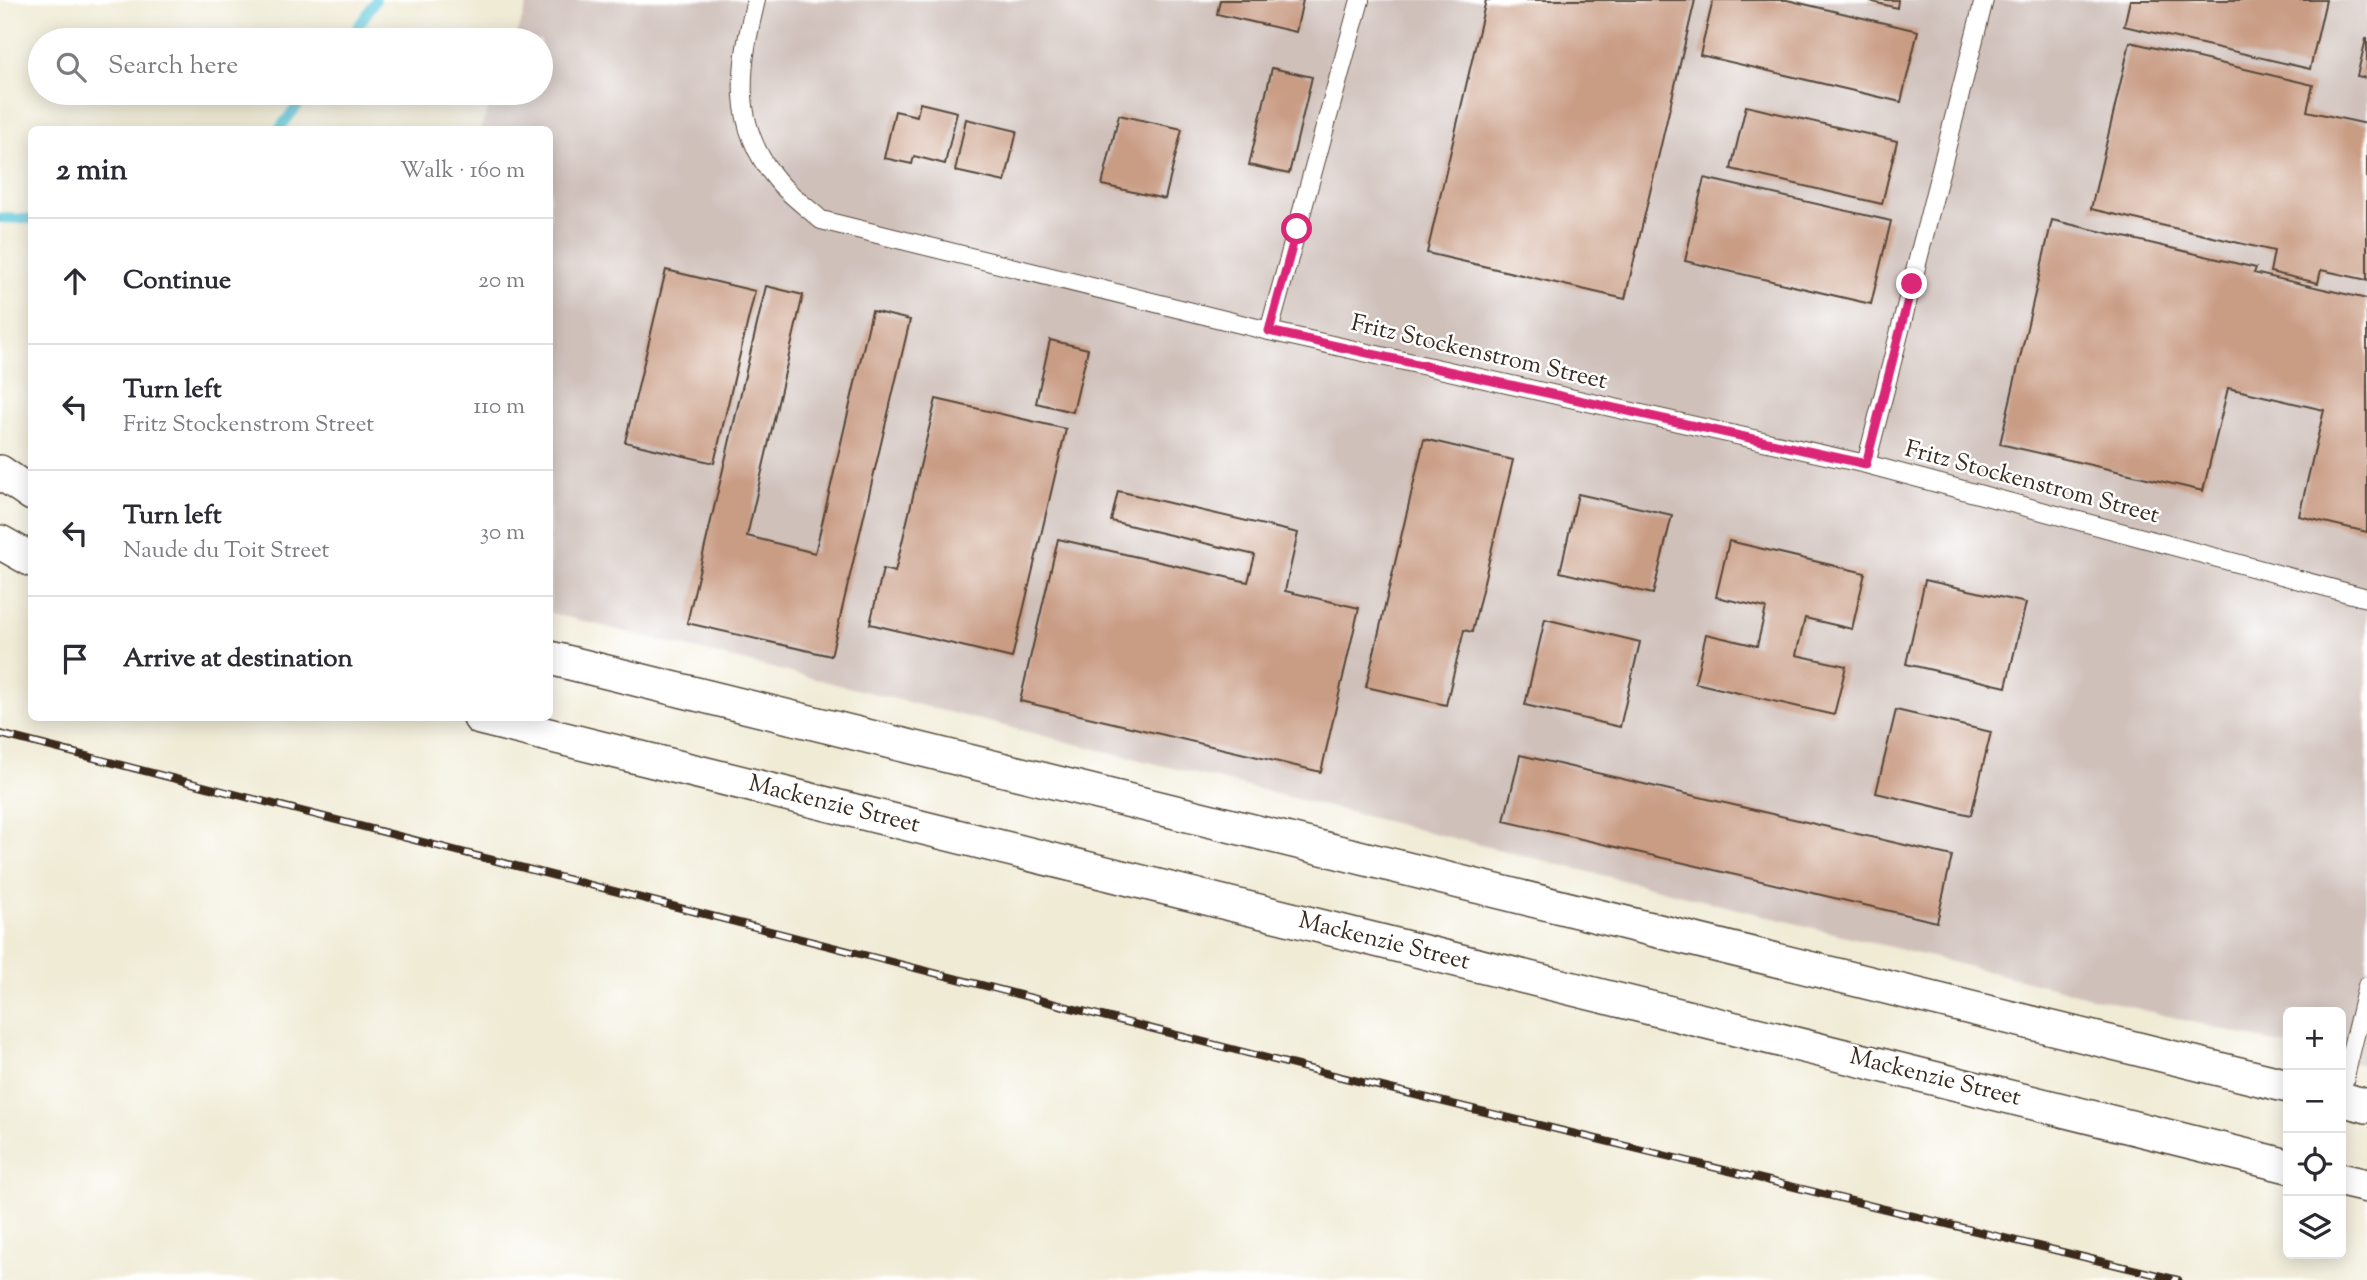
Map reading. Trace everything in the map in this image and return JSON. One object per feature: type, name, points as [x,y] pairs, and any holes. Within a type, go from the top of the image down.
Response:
[{"type":"street","points":[[0,472],[28,491]]},
{"type":"street","points":[[0,542],[28,558]]},
{"type":"street","points":[[553,659],[2283,1085]]},
{"type":"street","name":"Mackenzie Street","points":[[492,721],[2283,1165]]},
{"type":"street","points":[[2346,1100],[2367,1106]]},
{"type":"street","points":[[2346,1181],[2367,1186]]},
{"type":"lane","name":"Fritz Stockenstrom Street","points":[[756,0],[748,34],[741,89],[746,127],[776,180],[821,220],[1269,331],[1866,464],[2367,598]]},
{"type":"lane","points":[[1269,331],[1360,0]]},
{"type":"lane","points":[[1866,464],[1984,0]]},
{"type":"lane","points":[[2346,1072],[2367,986]]},
{"type":"shaded area","points":[[529,0],[2367,0],[2367,1066],[2346,1061],[2346,1007],[2283,1007],[2283,1045],[553,614],[553,126],[482,126],[489,105],[553,105],[553,28],[518,28]]},
{"type":"building","points":[[1220,0],[1303,0],[1296,32],[1217,14]]},
{"type":"building","points":[[1486,0],[1695,0],[1625,299],[1427,253]]},
{"type":"building","points":[[1713,0],[1787,0],[1918,31],[1901,102],[1700,55]]},
{"type":"building","points":[[1865,0],[1898,0],[1897,8]]},
{"type":"building","points":[[2130,0],[2326,0],[2310,69],[2124,26]]},
{"type":"building","points":[[2367,39],[2367,78],[2357,76]]},
{"type":"building","points":[[2130,42],[2313,85],[2307,111],[2367,124],[2367,280],[2321,270],[2318,283],[2270,272],[2274,251],[2091,209]]},
{"type":"building","points":[[1272,68],[1312,77],[1289,174],[1249,165]]},
{"type":"building","points":[[920,103],[957,112],[945,164],[914,156],[912,164],[884,158],[895,111],[917,116]]},
{"type":"building","points":[[1746,106],[1897,141],[1882,204],[1731,169]]},
{"type":"building","points":[[1119,115],[1182,129],[1165,199],[1102,185]]},
{"type":"building","points":[[966,119],[1017,131],[1005,182],[955,171]]},
{"type":"building","points":[[1704,178],[1891,221],[1871,304],[1685,261]]},
{"type":"building","points":[[2052,220],[2256,268],[2254,273],[2367,299],[2367,532],[2299,516],[2324,410],[2228,388],[2203,491],[2000,444]]},
{"type":"building","points":[[666,270],[755,291],[714,463],[625,442]]},
{"type":"building","points":[[766,286],[803,295],[747,536],[815,553],[872,311],[910,320],[831,656],[687,623]]},
{"type":"building","points":[[1050,340],[1088,349],[1073,412],[1036,403]]},
{"type":"building","points":[[936,399],[1066,429],[1012,658],[870,624],[883,569],[895,572]]},
{"type":"building","points":[[1424,439],[1513,460],[1472,632],[1464,630],[1446,705],[1366,687]]},
{"type":"building","points":[[1118,491],[1298,533],[1285,591],[1359,608],[1321,772],[1020,701],[1058,539],[1248,582],[1255,555],[1111,521]]},
{"type":"building","points":[[1578,494],[1672,515],[1653,594],[1560,572]]},
{"type":"building","points":[[1729,541],[1865,573],[1852,629],[1805,618],[1796,655],[1846,666],[1834,715],[1695,683],[1706,634],[1757,646],[1766,608],[1716,597]]},
{"type":"building","points":[[1925,580],[2026,603],[2006,687],[1906,664]]},
{"type":"building","points":[[1545,619],[1640,642],[1620,727],[1525,705]]},
{"type":"building","points":[[1896,710],[1991,732],[1971,815],[1876,793]]},
{"type":"building","points":[[1520,755],[1952,856],[1937,922],[1504,821]]},
{"type":"waterway","points":[[357,28],[376,0]]},
{"type":"waterway","points":[[281,126],[298,105]]},
{"type":"waterway","points":[[0,218],[28,219]]},
{"type":"railway","points":[[0,734],[1337,1076],[2178,1280]]},
{"type":"route","points":[[1297,229],[1269,331],[1866,464],[1912,284]]}]
